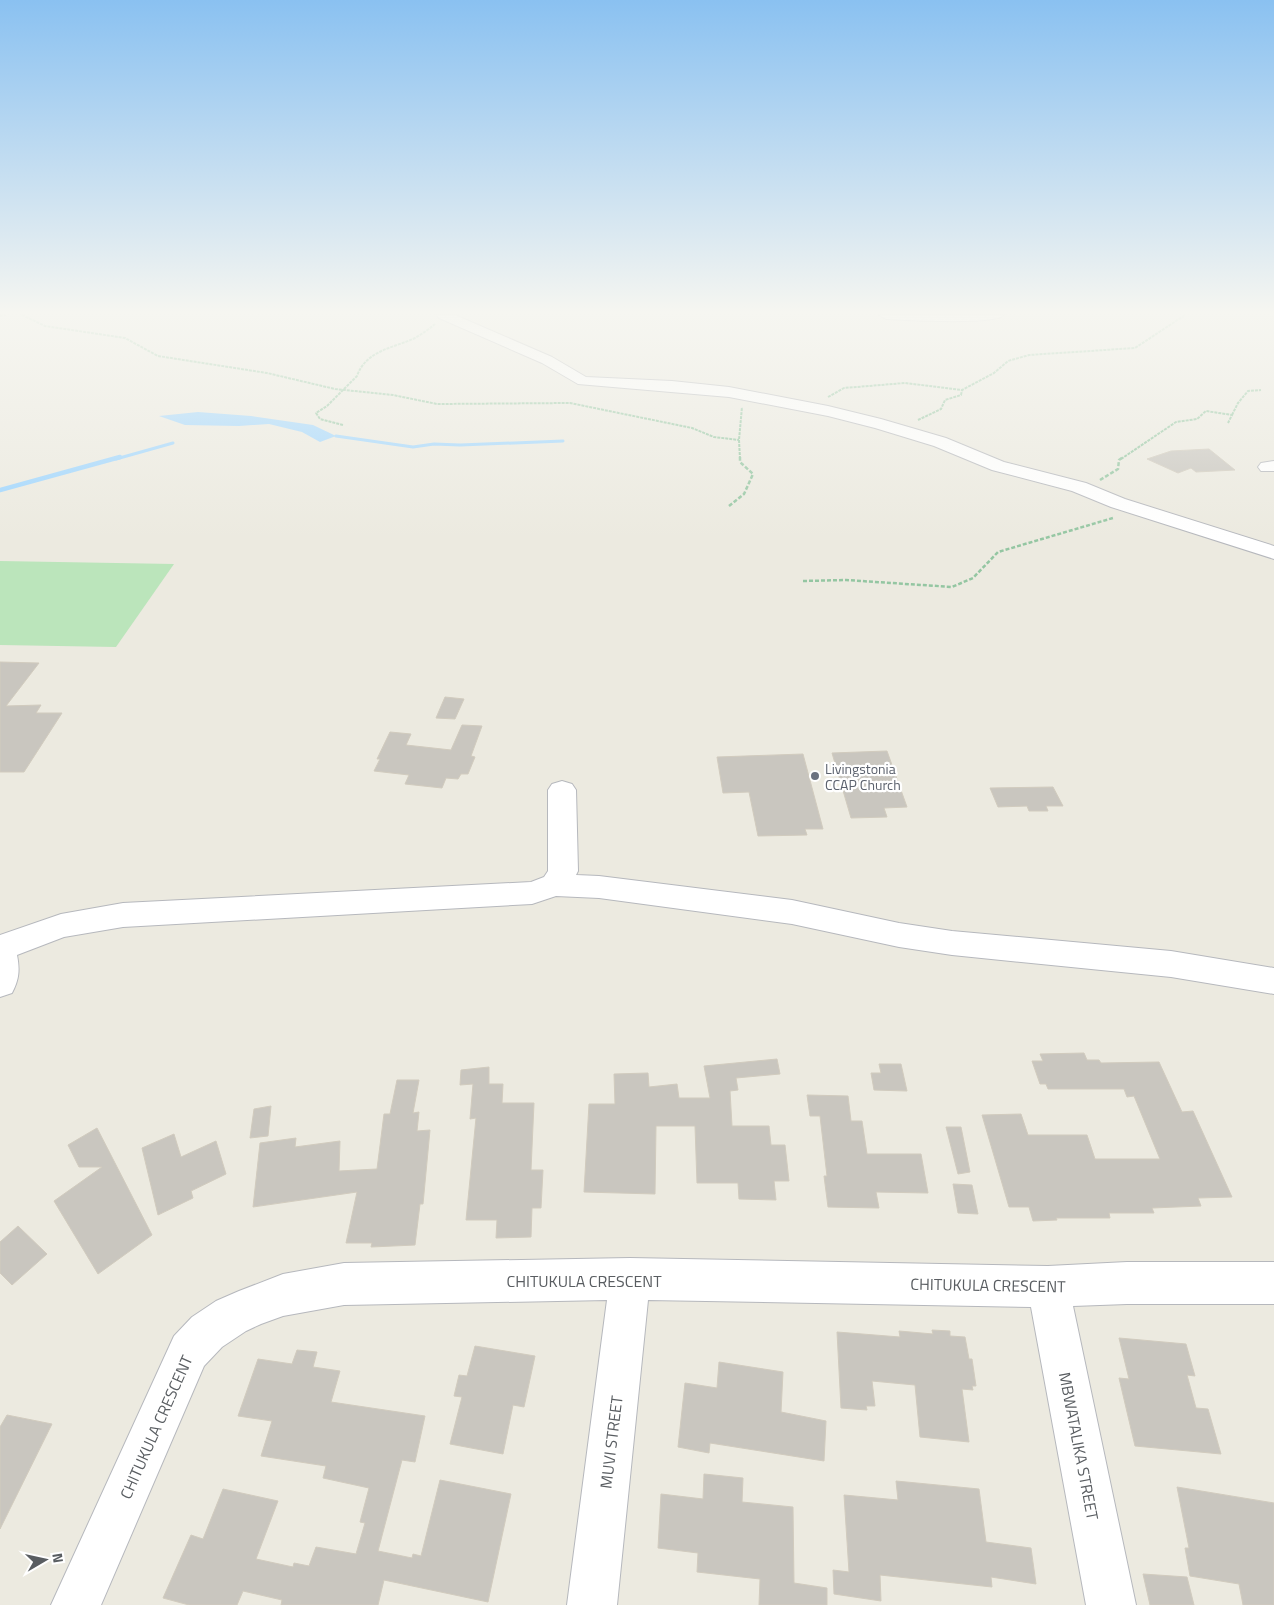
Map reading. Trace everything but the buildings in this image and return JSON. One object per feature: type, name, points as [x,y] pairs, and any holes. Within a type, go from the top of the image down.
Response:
[{"type":"street","points":[[703,390],[744,395],[885,425],[940,442],[998,466],[1092,492],[1146,512],[1274,553]]},
{"type":"street","points":[[555,885],[564,871],[562,790]]},
{"type":"street","points":[[0,984],[4,970],[1,948],[62,926],[95,918],[532,894],[555,885],[599,887],[751,906],[792,912],[899,935],[952,943],[1171,964],[1274,982]]},
{"type":"street","name":"CHITUKULA CRESCENT","points":[[76,1605],[189,1351],[207,1332],[231,1316],[283,1295],[344,1284],[630,1279],[1048,1287],[1126,1283],[1274,1283]]},
{"type":"street","name":"MUVI STREET","points":[[592,1605],[630,1279]]},
{"type":"street","name":"MBWATALIKA STREET","points":[[1048,1287],[1111,1605]]},
{"type":"path","points":[[343,425],[320,420],[316,413],[328,406],[343,390],[393,395],[438,404],[570,402],[692,428],[714,437],[739,440]]},
{"type":"path","points":[[808,408],[841,390]]},
{"type":"path","points":[[951,390],[962,390]]},
{"type":"path","points":[[885,425],[890,422],[907,423],[924,418],[941,409],[946,400],[960,394],[962,390]]},
{"type":"path","points":[[1228,424],[1238,403],[1248,391],[1261,390]]},
{"type":"path","points":[[729,506],[744,494],[753,474],[740,462],[739,440],[744,395]]},
{"type":"path","points":[[1092,492],[1099,480],[1118,469],[1119,460],[1176,422],[1197,420],[1206,411],[1232,415]]},
{"type":"path","points":[[803,581],[846,580],[952,587],[973,578],[998,552],[1054,538],[1076,528],[1125,515],[1146,512]]},
{"type":"green space","points":[[0,561],[174,564],[116,647],[0,645]]},
{"type":"water","points":[[198,412],[251,416],[313,425],[336,436],[320,442],[302,432],[269,424],[239,426],[185,425],[159,416]]},
{"type":"waterway","points":[[336,436],[413,447],[434,444],[460,445],[563,441]]},
{"type":"waterway","points":[[116,459],[173,443]]},
{"type":"waterway","points":[[0,490],[120,457]]},
{"type":"place","name":"Livingstonia CCAP Church","points":[[815,776]]}]
